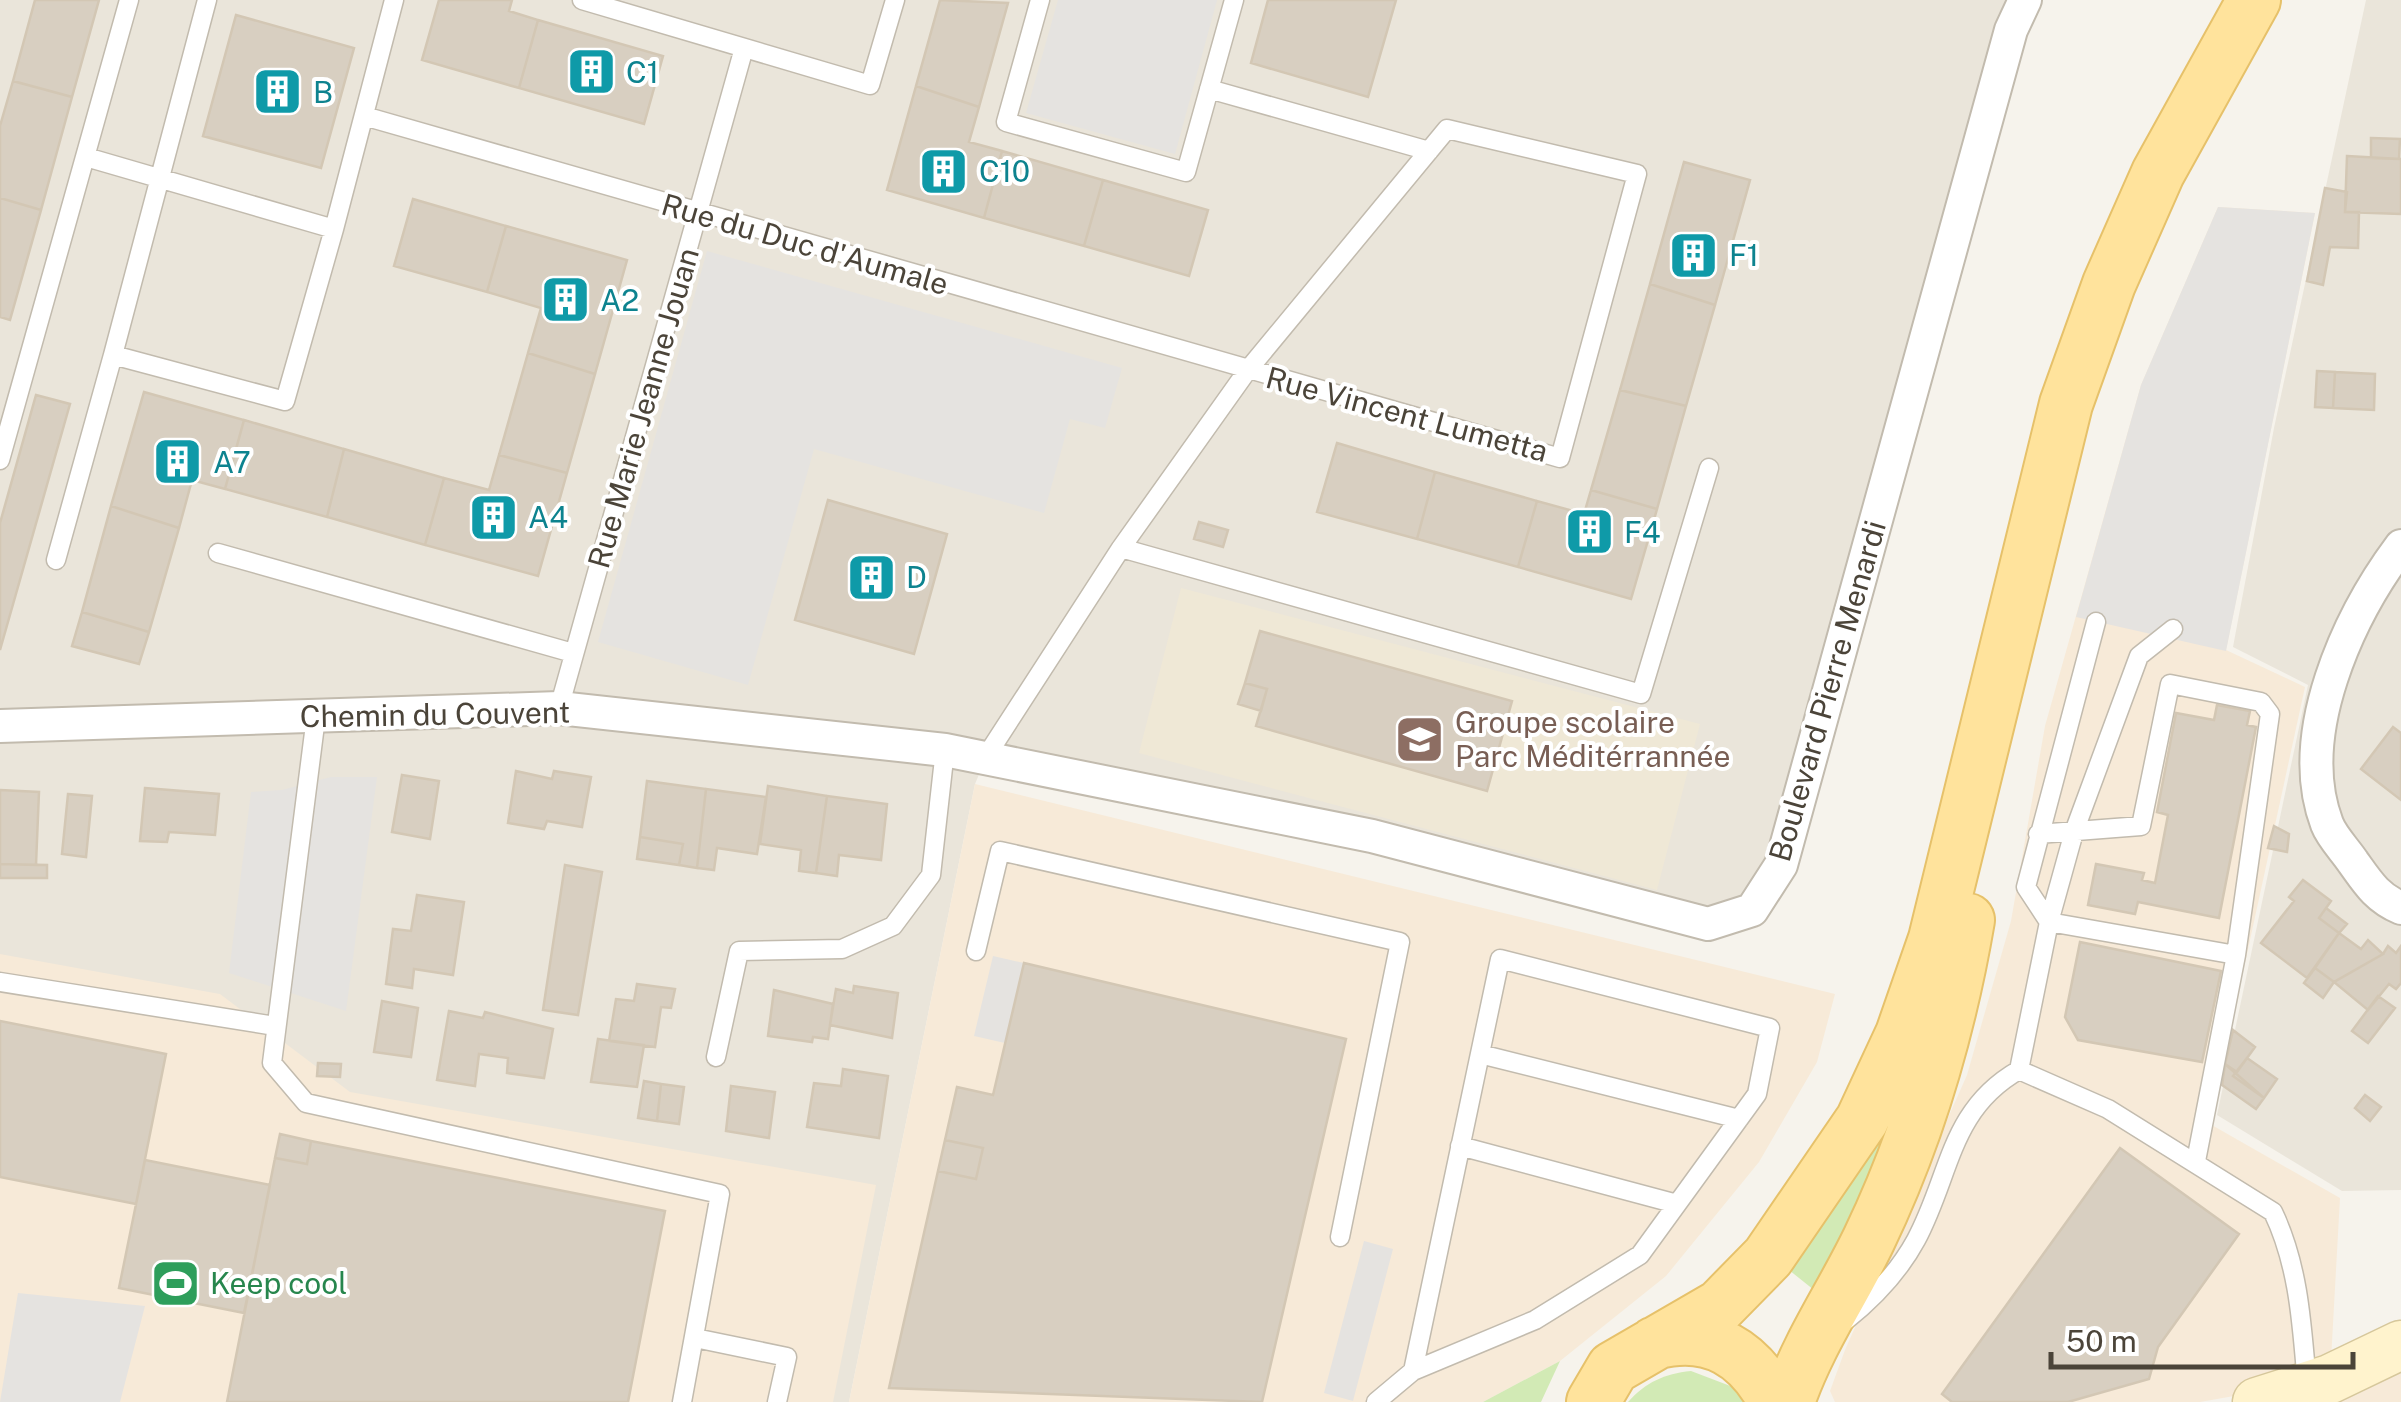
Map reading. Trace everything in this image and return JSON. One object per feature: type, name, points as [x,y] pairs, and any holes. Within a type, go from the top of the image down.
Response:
[{"type":"main road","points":[[1593,1402],[1613,1368],[1720,1306],[1768,1256],[1862,1120],[1902,1034],[1935,939],[2018,616],[2066,404],[2109,284],[2158,173],[2254,0]]},
{"type":"main road","points":[[1788,1402],[1804,1353],[1869,1239],[1922,1112],[1954,1002],[2018,616]]},
{"type":"main road","points":[[1649,1345],[1668,1340],[1704,1340],[1732,1350],[1759,1371],[1776,1402]]},
{"type":"main road","points":[[2257,1402],[2322,1389],[2401,1346]]},
{"type":"street","name":"Boulevard Pierre Menardi","points":[[987,755],[1372,836],[1708,924],[1752,910],[1780,864],[2010,30],[2025,0]]},
{"type":"street","points":[[2401,546],[2380,574],[2341,649],[2314,752],[2327,825],[2379,899],[2401,908]]},
{"type":"street","name":"Chemin du Couvent","points":[[0,726],[558,708],[987,755]]},
{"type":"lane","points":[[0,460],[129,0]]},
{"type":"lane","points":[[56,560],[207,0]]},
{"type":"lane","points":[[113,355],[285,401],[394,0]]},
{"type":"lane","points":[[582,0],[870,85],[895,0]]},
{"type":"lane","points":[[1040,0],[1006,122],[1186,172],[1234,0]]},
{"type":"lane","name":"Rue Marie Jeanne Jouan","points":[[558,708],[744,48]]},
{"type":"lane","points":[[987,755],[1121,548],[1247,371],[1429,151],[1209,88]]},
{"type":"lane","name":"Rue du Duc d'Aumale","points":[[364,116],[1247,371]]},
{"type":"lane","name":"Rue Vincent Lumetta","points":[[1247,371],[1560,458],[1638,174],[1447,128],[1429,151]]},
{"type":"lane","points":[[86,156],[334,228]]},
{"type":"lane","points":[[1121,548],[1640,694],[1709,468]]},
{"type":"lane","points":[[218,553],[574,653]]},
{"type":"lane","points":[[2096,622],[2026,887],[2049,922],[2236,955]]},
{"type":"lane","points":[[1804,1353],[1881,1292],[1917,1239],[1962,1126],[1989,1087],[2019,1070],[2049,922],[2074,832],[2139,656],[2173,628]]},
{"type":"lane","points":[[2038,834],[2141,826],[2170,684],[2261,702],[2270,714],[2236,955],[2196,1161]]},
{"type":"lane","points":[[316,717],[272,1063],[306,1103],[720,1194],[682,1402]]},
{"type":"lane","points":[[716,1058],[739,950],[842,948],[893,926],[930,875],[945,750]]},
{"type":"lane","points":[[976,951],[1000,850],[1400,942],[1340,1237]]},
{"type":"lane","points":[[1376,1402],[1413,1371],[1536,1320],[1640,1255],[1756,1094],[1770,1028],[1500,959],[1413,1371]]},
{"type":"lane","points":[[0,982],[275,1026]]},
{"type":"lane","points":[[1480,1054],[1739,1119]]},
{"type":"lane","points":[[2019,1070],[2108,1109],[2273,1212],[2285,1237],[2322,1389]]},
{"type":"lane","points":[[1460,1146],[1677,1204]]},
{"type":"lane","points":[[694,1338],[787,1357],[777,1402]]},
{"type":"shaded area","points":[[0,0],[2025,0],[1781,865],[1708,924],[987,755],[975,784],[849,1402],[0,1402]]},
{"type":"shaded area","points":[[1058,0],[1217,0],[1175,154],[1026,113]]},
{"type":"shaded area","points":[[2366,0],[2401,0],[2401,1190],[2342,1191],[2217,1115],[2308,685],[2233,647],[2274,428]]},
{"type":"shaded area","points":[[2218,207],[2315,213],[2226,650],[2305,687],[2210,1124],[2340,1198],[2330,1378],[2401,1342],[2401,1402],[2258,1402],[2319,1381],[2200,1402],[1835,1402],[1830,1391],[1845,1350],[1967,1075],[2011,921],[2045,726],[2141,385]]},
{"type":"shaded area","points":[[2218,207],[2315,213],[2226,651],[2076,617],[2141,385]]},
{"type":"shaded area","points":[[707,251],[1122,368],[1105,428],[1070,419],[1044,513],[814,449],[748,685],[598,642]]},
{"type":"shaded area","name":"Groupe scolaire Parc Méditérrannée","points":[[1181,588],[1700,724],[1657,890],[1139,753]]},
{"type":"shaded area","points":[[331,777],[377,777],[346,1011],[229,973],[251,792],[282,790]]},
{"type":"shaded area","points":[[975,784],[1835,994],[1817,1062],[1759,1162],[1666,1276],[1560,1361],[1483,1402],[849,1402]]},
{"type":"shaded area","points":[[0,954],[220,994],[350,1092],[876,1185],[833,1402],[0,1402]]},
{"type":"shaded area","points":[[993,956],[1024,963],[1005,1043],[974,1036]]},
{"type":"shaded area","points":[[1364,1241],[1393,1249],[1353,1401],[1324,1393]]},
{"type":"shaded area","points":[[18,1293],[145,1306],[120,1402],[0,1402]]},
{"type":"green space","points":[[1929,1040],[1819,1294],[1784,1266]]},
{"type":"green space","points":[[1560,1361],[1541,1402],[1483,1402]]},
{"type":"green space","points":[[1691,1371],[1733,1387],[1747,1402],[1628,1402],[1656,1380]]},
{"type":"building","points":[[35,0],[99,0],[72,97],[13,81]]},
{"type":"building","points":[[439,0],[512,0],[509,11],[538,20],[519,88],[422,60]]},
{"type":"building","points":[[940,0],[1008,3],[979,107],[916,86]]},
{"type":"building","points":[[1268,0],[1396,0],[1368,97],[1251,63]]},
{"type":"building","name":"B","points":[[236,15],[354,48],[321,168],[203,136]]},
{"type":"building","name":"C1","points":[[538,20],[663,56],[644,124],[519,88]]},
{"type":"building","points":[[13,81],[72,97],[41,210],[0,198],[0,126]]},
{"type":"building","name":"C10","points":[[916,86],[979,107],[969,142],[1002,151],[984,218],[887,190]]},
{"type":"building","points":[[2371,138],[2400,139],[2399,159],[2371,158]]},
{"type":"building","points":[[1002,151],[1103,180],[1084,246],[984,218]]},
{"type":"building","points":[[2347,156],[2401,159],[2401,214],[2345,212]]},
{"type":"building","name":"F1","points":[[1684,162],[1750,180],[1715,305],[1650,284]]},
{"type":"building","points":[[1103,180],[1208,210],[1189,276],[1084,246]]},
{"type":"building","points":[[2325,188],[2347,192],[2345,212],[2359,212],[2358,248],[2330,247],[2323,285],[2307,281]]},
{"type":"building","points":[[0,198],[41,210],[10,320],[0,317]]},
{"type":"building","points":[[413,199],[506,226],[487,292],[394,266]]},
{"type":"building","name":"A2","points":[[506,226],[627,260],[595,374],[528,353],[541,308],[487,292]]},
{"type":"building","points":[[1650,284],[1715,305],[1686,406],[1620,390]]},
{"type":"building","points":[[528,353],[595,374],[567,473],[499,455]]},
{"type":"building","points":[[2317,371],[2335,372],[2333,408],[2315,407]]},
{"type":"building","points":[[2335,372],[2375,374],[2374,410],[2333,408]]},
{"type":"building","points":[[1620,390],[1686,406],[1657,509],[1591,490]]},
{"type":"building","name":"A7","points":[[144,392],[244,420],[225,489],[192,480],[179,528],[111,506]]},
{"type":"building","points":[[36,395],[70,404],[0,650],[0,523]]},
{"type":"building","points":[[244,420],[344,449],[327,517],[225,489]]},
{"type":"building","points":[[1337,443],[1435,472],[1417,539],[1317,512]]},
{"type":"building","points":[[344,449],[444,478],[425,545],[327,517]]},
{"type":"building","name":"A4","points":[[499,455],[567,473],[538,576],[425,545],[444,478],[489,490]]},
{"type":"building","points":[[1435,472],[1537,501],[1518,567],[1417,539]]},
{"type":"building","name":"F4","points":[[1591,490],[1657,509],[1631,599],[1518,567],[1537,501],[1584,514]]},
{"type":"building","name":"D","points":[[828,500],[947,534],[914,654],[795,620]]},
{"type":"building","points":[[111,506],[179,528],[149,632],[82,612]]},
{"type":"building","points":[[1199,522],[1228,530],[1223,547],[1194,539]]},
{"type":"building","points":[[82,612],[149,632],[139,664],[72,646]]},
{"type":"building","points":[[1260,631],[1512,701],[1487,791],[1256,726],[1267,689],[1245,683]]},
{"type":"building","points":[[1245,683],[1267,689],[1261,711],[1238,704]]},
{"type":"building","points":[[2217,705],[2250,711],[2247,725],[2256,727],[2219,918],[2138,902],[2135,914],[2088,905],[2096,864],[2144,873],[2142,880],[2155,883],[2168,815],[2157,812],[2176,713],[2214,720]]},
{"type":"building","points":[[2393,727],[2401,733],[2401,800],[2361,769]]},
{"type":"building","points":[[516,771],[552,779],[554,771],[591,777],[582,827],[547,821],[544,829],[508,823]]},
{"type":"building","points":[[402,775],[439,781],[430,839],[392,832]]},
{"type":"building","points":[[647,781],[706,789],[697,868],[679,865],[683,844],[640,837]]},
{"type":"building","points":[[768,786],[827,796],[816,873],[799,871],[801,850],[760,844]]},
{"type":"building","points":[[145,788],[219,794],[215,835],[169,832],[167,842],[140,841]]},
{"type":"building","points":[[706,789],[766,797],[757,854],[717,848],[714,870],[697,868]]},
{"type":"building","points":[[0,790],[39,792],[36,865],[0,864]]},
{"type":"building","points":[[68,794],[92,796],[86,857],[62,854]]},
{"type":"building","points":[[827,796],[887,804],[881,860],[839,855],[837,876],[816,873]]},
{"type":"building","points":[[2274,826],[2289,834],[2287,852],[2268,848]]},
{"type":"building","points":[[640,837],[683,844],[679,865],[637,859]]},
{"type":"building","points":[[0,864],[47,865],[47,878],[0,878]]},
{"type":"building","points":[[565,865],[602,872],[578,1015],[543,1010]]},
{"type":"building","points":[[2303,880],[2331,901],[2319,918],[2339,933],[2307,978],[2261,943],[2294,901],[2289,897]]},
{"type":"building","points":[[417,895],[464,902],[453,975],[414,969],[412,988],[386,984],[393,929],[411,931]]},
{"type":"building","points":[[2326,908],[2347,924],[2339,933],[2319,918]]},
{"type":"building","points":[[2339,933],[2361,949],[2368,940],[2383,954],[2334,982],[2315,968]]},
{"type":"building","points":[[2080,942],[2221,971],[2202,1062],[2078,1040],[2065,1017]]},
{"type":"building","points":[[2388,946],[2396,953],[2401,946],[2401,983],[2396,989],[2389,984],[2368,1010],[2334,982],[2383,954]]},
{"type":"building","points":[[1024,963],[1346,1039],[1262,1402],[889,1388],[938,1171],[976,1179],[983,1148],[945,1140],[957,1087],[993,1095]]},
{"type":"building","points":[[2315,968],[2334,982],[2323,998],[2304,983]]},
{"type":"building","points":[[637,984],[675,989],[671,1008],[661,1007],[655,1047],[609,1041],[616,999],[634,1001]]},
{"type":"building","points":[[854,986],[898,993],[892,1038],[830,1025],[836,989],[853,993]]},
{"type":"building","points":[[774,990],[833,1004],[828,1039],[813,1037],[812,1042],[768,1036]]},
{"type":"building","points":[[2378,996],[2395,1008],[2368,1043],[2352,1031]]},
{"type":"building","points":[[382,1001],[418,1008],[411,1057],[374,1052]]},
{"type":"building","points":[[449,1011],[483,1018],[485,1012],[553,1029],[544,1078],[507,1073],[508,1058],[479,1054],[475,1086],[437,1080]]},
{"type":"building","points":[[0,1021],[166,1054],[136,1204],[0,1177]]},
{"type":"building","points":[[2233,1030],[2255,1047],[2237,1072],[2225,1064]]},
{"type":"building","points":[[598,1039],[644,1045],[637,1087],[591,1082]]},
{"type":"building","points":[[2247,1058],[2277,1079],[2264,1098],[2233,1076]]},
{"type":"building","points":[[318,1063],[341,1064],[340,1077],[317,1076]]},
{"type":"building","points":[[2225,1064],[2264,1098],[2256,1109],[2222,1085]]},
{"type":"building","points":[[843,1069],[888,1076],[879,1138],[807,1127],[814,1083],[841,1086]]},
{"type":"building","points":[[644,1081],[661,1084],[657,1121],[638,1118]]},
{"type":"building","points":[[661,1084],[684,1087],[679,1124],[657,1121]]},
{"type":"building","points":[[731,1086],[775,1092],[769,1138],[726,1131]]},
{"type":"building","points":[[2365,1095],[2381,1107],[2370,1121],[2355,1108]]},
{"type":"building","points":[[280,1134],[311,1141],[307,1164],[275,1158]]},
{"type":"building","points":[[945,1140],[983,1148],[976,1179],[938,1171]]},
{"type":"building","points":[[311,1141],[665,1211],[628,1402],[227,1402],[275,1158],[307,1164]]},
{"type":"building","points":[[2120,1148],[2239,1234],[2158,1347],[2149,1379],[2068,1402],[1952,1402],[1942,1394]]},
{"type":"building","points":[[145,1160],[270,1185],[244,1313],[119,1288]]},
{"type":"place","name":"C1","points":[[591,72]]},
{"type":"place","name":"B","points":[[278,92]]},
{"type":"place","name":"C10","points":[[944,171]]},
{"type":"place","name":"F1","points":[[1694,255]]},
{"type":"place","name":"A2","points":[[565,300]]},
{"type":"place","name":"A7","points":[[178,462]]},
{"type":"place","name":"A4","points":[[493,517]]},
{"type":"place","name":"F4","points":[[1589,532]]},
{"type":"place","name":"D","points":[[871,577]]},
{"type":"place","name":"Groupe scolaire Parc Méditérrannée","points":[[1420,739]]},
{"type":"place","name":"Keep cool","points":[[175,1283]]}]
